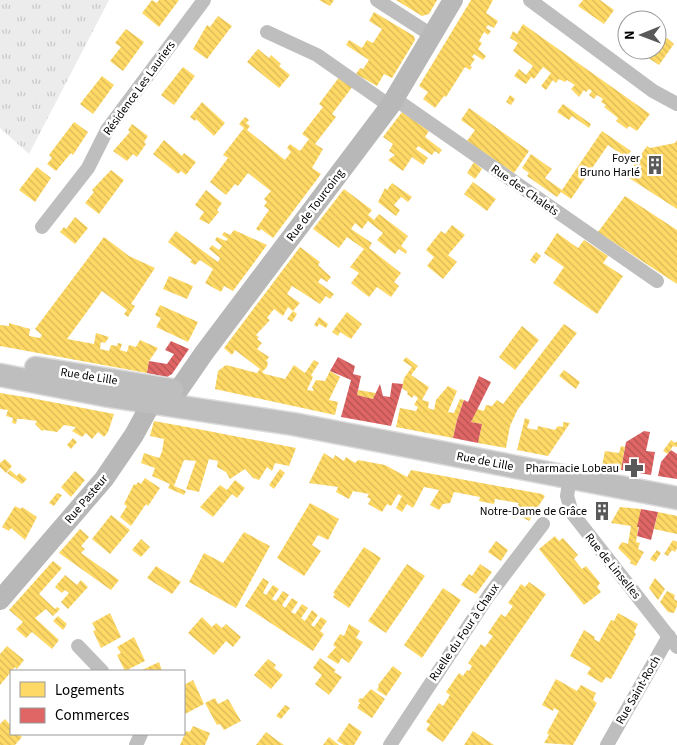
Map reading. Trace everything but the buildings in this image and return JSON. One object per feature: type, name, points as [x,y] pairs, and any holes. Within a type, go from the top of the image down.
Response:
[{"type":"main road","name":"Rue de Tourcoing","points":[[164,397],[392,102],[454,0]]},
{"type":"main road","name":"Rue de Lille","points":[[0,363],[164,397]]},
{"type":"main road","name":"Rue de Lille","points":[[0,375],[164,397],[220,401],[293,424],[677,498]]},
{"type":"main road","name":"Rue Pasteur","points":[[0,600],[104,479],[134,435],[164,397]]},
{"type":"street","name":"Résidence Les Lauriers","points":[[42,227],[88,168],[107,130],[204,0]]},
{"type":"street","points":[[377,0],[433,36]]},
{"type":"street","points":[[530,0],[653,91],[677,104]]},
{"type":"street","name":"Rue des Chalets","points":[[266,32],[317,55],[392,102],[657,281]]},
{"type":"street","name":"Rue de Linselles","points":[[570,478],[567,496],[572,513],[673,641]]},
{"type":"street","name":"Ruelle du Four à Chaux","points":[[390,745],[489,595],[543,524]]},
{"type":"street","name":"Rue Saint-Roch","points":[[606,745],[673,641]]},
{"type":"street","points":[[78,646],[101,670]]},
{"type":"street","points":[[395,745],[404,745]]},
{"type":"green space","points":[[0,0],[109,0],[29,154],[0,128]]},
{"type":"place","name":"Foyer Bruno Harlé","points":[[655,165]]},
{"type":"place","name":"Pharmacie Lobeau","points":[[634,468]]},
{"type":"place","name":"Notre-Dame de Grâce","points":[[602,511]]}]
